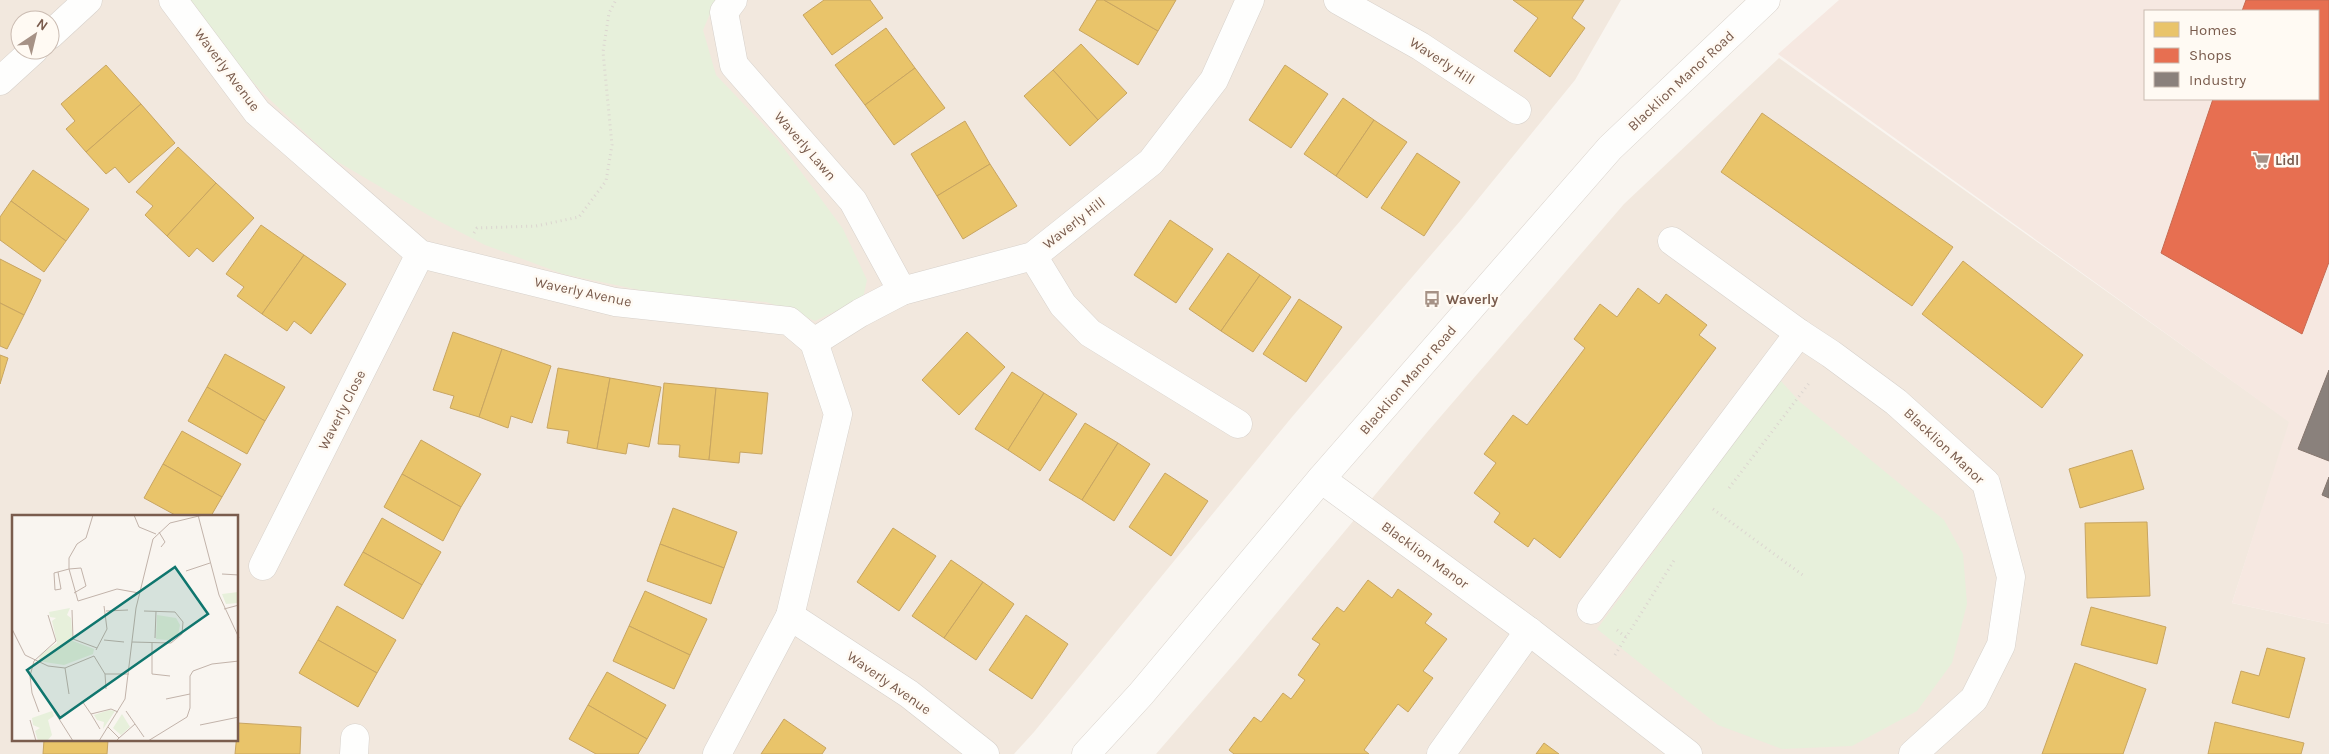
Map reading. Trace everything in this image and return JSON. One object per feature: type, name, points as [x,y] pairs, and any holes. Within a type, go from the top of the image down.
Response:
[{"type":"street","points":[[60,26],[88,0]]},
{"type":"street","name":"Waverly Avenue","points":[[173,0],[257,112],[420,254],[615,302],[789,322],[814,342]]},
{"type":"street","name":"Waverly Lawn","points":[[733,0],[724,12],[734,65],[853,201],[902,291]]},
{"type":"street","name":"Waverly Hill","points":[[814,342],[860,313],[902,291],[1033,256],[1151,162],[1214,80],[1250,0]]},
{"type":"street","name":"Waverly Hill","points":[[1338,0],[1420,46],[1518,110]]},
{"type":"street","name":"Blacklion Manor Road","points":[[1086,754],[1141,694],[1321,479],[1610,148],[1766,0]]},
{"type":"street","points":[[0,81],[23,60]]},
{"type":"street","name":"Blacklion Manor","points":[[1672,241],[1896,402],[1986,483],[2011,577],[2001,645],[1974,699],[1913,754]]},
{"type":"street","name":"Waverly Close","points":[[263,566],[420,254]]},
{"type":"street","points":[[1033,256],[1063,305],[1090,333],[1238,424]]},
{"type":"street","points":[[1591,610],[1799,333]]},
{"type":"street","points":[[717,754],[790,616],[838,414],[814,342]]},
{"type":"street","name":"Blacklion Manor","points":[[1321,479],[1530,631],[1688,754]]},
{"type":"street","name":"Waverly Avenue","points":[[790,616],[909,694],[985,754]]},
{"type":"street","points":[[1441,754],[1530,631]]},
{"type":"path","points":[[453,262],[477,228],[536,226],[579,217],[606,181],[612,145],[603,52],[609,13],[616,0]]},
{"type":"path","points":[[1725,494],[1831,354]]},
{"type":"path","points":[[1708,516],[1719,502]]},
{"type":"path","points":[[1713,509],[1804,576]]},
{"type":"path","points":[[1598,683],[1676,558]]},
{"type":"shaded area","name":"Waverly","points":[[0,0],[1621,0],[1575,80],[1461,220],[1292,417],[1014,754],[0,754]]},
{"type":"shaded area","points":[[1839,0],[2329,0],[2329,624],[2232,603],[2289,422],[1778,54]]},
{"type":"shaded area","points":[[1779,58],[2290,422],[2232,603],[2329,624],[2329,754],[1156,754],[1240,657],[1429,430],[1624,204]]},
{"type":"green space","points":[[185,0],[716,0],[703,30],[716,75],[777,139],[843,229],[867,280],[863,298],[815,321],[766,302],[659,294],[563,274],[485,245],[433,218],[333,159],[264,94],[207,32]]},
{"type":"green space","points":[[1780,380],[1800,402],[1944,520],[1963,554],[1967,604],[1952,663],[1917,711],[1852,746],[1782,749],[1718,725],[1597,629]]},
{"type":"building: Homes","points":[[824,0],[870,0],[883,18],[832,55],[803,15]]},
{"type":"building: Homes","points":[[1097,0],[1104,0],[1158,31],[1138,65],[1079,30]]},
{"type":"building: Homes","points":[[1104,0],[1176,0],[1158,31]]},
{"type":"building: Homes","points":[[1513,0],[1584,0],[1572,18],[1585,28],[1550,77],[1514,51],[1538,18]]},
{"type":"building: Homes","points":[[886,28],[915,68],[865,105],[835,65]]},
{"type":"building: Homes","points":[[1081,44],[1127,93],[1098,120],[1053,70]]},
{"type":"building: Homes","points":[[106,65],[141,104],[86,152],[66,129],[75,121],[61,104]]},
{"type":"building: Homes","points":[[1285,65],[1328,94],[1291,148],[1249,120]]},
{"type":"building: Homes","points":[[915,68],[945,108],[894,145],[865,105]]},
{"type":"building: Homes","points":[[1053,70],[1098,120],[1070,146],[1024,96]]},
{"type":"building: Homes","points":[[1343,98],[1374,120],[1336,176],[1304,154]]},
{"type":"building: Homes","points":[[141,104],[175,143],[129,183],[115,167],[106,174],[86,152]]},
{"type":"building: Homes","points":[[1762,113],[1953,247],[1912,306],[1721,172]]},
{"type":"building: Homes","points":[[1374,120],[1407,142],[1367,198],[1336,176]]},
{"type":"building: Homes","points":[[965,121],[990,164],[937,196],[911,154]]},
{"type":"building: Homes","points":[[178,147],[216,183],[167,236],[145,215],[153,206],[136,192]]},
{"type":"building: Homes","points":[[1417,153],[1460,182],[1424,236],[1381,208]]},
{"type":"building: Homes","points":[[990,164],[1017,206],[963,239],[937,196]]},
{"type":"building: Homes","points":[[33,170],[89,209],[66,241],[11,201]]},
{"type":"building: Homes","points":[[216,183],[254,218],[213,262],[197,248],[189,257],[167,236]]},
{"type":"building: Homes","points":[[11,201],[66,241],[44,272],[0,240],[0,217]]},
{"type":"building: Homes","points":[[1170,220],[1213,249],[1176,303],[1134,275]]},
{"type":"building: Homes","points":[[261,225],[304,255],[262,314],[237,296],[244,287],[226,274]]},
{"type":"building: Homes","points":[[1228,253],[1260,275],[1221,331],[1189,309]]},
{"type":"building: Homes","points":[[304,255],[346,284],[311,334],[294,321],[287,331],[262,314]]},
{"type":"building: Homes","points":[[0,259],[41,280],[24,315],[0,303]]},
{"type":"building: Homes","points":[[1963,261],[2083,355],[2042,408],[1922,314]]},
{"type":"building: Homes","points":[[1260,275],[1291,297],[1253,352],[1221,331]]},
{"type":"building: Homes","points":[[1638,288],[1659,304],[1666,294],[1707,325],[1699,335],[1716,348],[1560,558],[1534,538],[1528,547],[1494,522],[1500,513],[1474,493],[1496,463],[1484,454],[1513,415],[1527,425],[1585,348],[1574,339],[1600,304],[1617,317]]},
{"type":"building: Homes","points":[[1299,299],[1342,327],[1306,382],[1263,354]]},
{"type":"building: Homes","points":[[0,303],[24,315],[7,349],[0,346]]},
{"type":"building: Homes","points":[[453,332],[502,349],[479,417],[450,408],[454,396],[433,390]]},
{"type":"building: Homes","points":[[967,332],[1005,367],[959,415],[922,380]]},
{"type":"building: Homes","points":[[502,349],[551,366],[532,423],[511,416],[508,428],[479,417]]},
{"type":"building: Homes","points":[[225,354],[285,387],[265,421],[207,387]]},
{"type":"building: Homes","points":[[0,355],[8,358],[0,384]]},
{"type":"building: Homes","points":[[558,368],[610,378],[597,449],[567,443],[569,431],[547,428]]},
{"type":"building: Homes","points":[[1012,372],[1044,393],[1008,450],[975,429]]},
{"type":"building: Homes","points":[[610,378],[661,387],[649,447],[628,443],[626,454],[597,449]]},
{"type":"building: Homes","points":[[664,383],[716,388],[709,460],[679,457],[680,445],[658,444]]},
{"type":"building: Homes","points":[[207,387],[265,421],[247,454],[188,421]]},
{"type":"building: Homes","points":[[716,388],[768,393],[762,454],[740,452],[739,463],[709,460]]},
{"type":"building: Homes","points":[[1044,393],[1077,414],[1040,471],[1008,450]]},
{"type":"building: Homes","points":[[1085,423],[1118,443],[1082,500],[1049,480]]},
{"type":"building: Homes","points":[[182,431],[241,464],[222,497],[163,464]]},
{"type":"building: Homes","points":[[421,440],[481,474],[461,507],[402,474]]},
{"type":"building: Homes","points":[[1118,443],[1150,464],[1114,521],[1082,500]]},
{"type":"building: Homes","points":[[2132,450],[2144,489],[2080,508],[2069,469]]},
{"type":"building: Homes","points":[[163,464],[222,497],[212,515],[175,515],[144,498]]},
{"type":"building: Homes","points":[[1165,473],[1208,501],[1171,556],[1129,527]]},
{"type":"building: Homes","points":[[402,474],[461,507],[443,541],[384,507]]},
{"type":"building: Homes","points":[[673,508],[737,532],[724,568],[660,544]]},
{"type":"building: Homes","points":[[382,518],[441,552],[422,585],[363,552]]},
{"type":"building: Homes","points":[[2147,522],[2150,596],[2087,598],[2085,523]]},
{"type":"building: Homes","points":[[893,528],[936,556],[899,611],[857,582]]},
{"type":"building: Homes","points":[[660,544],[724,568],[711,604],[647,581]]},
{"type":"building: Homes","points":[[363,552],[422,585],[403,619],[344,585]]},
{"type":"building: Homes","points":[[951,560],[983,582],[944,638],[912,616]]},
{"type":"building: Homes","points":[[1368,580],[1392,598],[1398,589],[1432,614],[1425,623],[1447,639],[1423,671],[1433,678],[1408,712],[1398,704],[1364,750],[1369,754],[1234,754],[1229,750],[1254,717],[1261,722],[1283,693],[1291,699],[1305,680],[1298,675],[1320,644],[1312,639],[1337,607],[1344,612]]},
{"type":"building: Homes","points":[[983,582],[1014,604],[976,660],[944,638]]},
{"type":"building: Homes","points":[[645,591],[707,619],[690,655],[629,626]]},
{"type":"building: Homes","points":[[337,606],[396,640],[377,673],[318,640]]},
{"type":"building: Homes","points":[[2091,607],[2166,627],[2157,664],[2081,645]]},
{"type":"building: Homes","points":[[1026,615],[1068,644],[1032,699],[989,670]]},
{"type":"building: Homes","points":[[629,626],[690,655],[674,689],[613,661]]},
{"type":"building: Homes","points":[[318,640],[377,673],[358,707],[299,673]]},
{"type":"building: Homes","points":[[2267,648],[2305,658],[2289,718],[2232,703],[2241,671],[2259,676]]},
{"type":"building: Homes","points":[[2075,663],[2146,689],[2123,754],[2042,754]]},
{"type":"building: Homes","points":[[607,672],[666,705],[647,739],[588,705]]},
{"type":"building: Homes","points":[[588,705],[647,739],[638,754],[596,754],[569,739]]},
{"type":"building: Homes","points":[[784,719],[826,748],[822,754],[761,754]]},
{"type":"building: Homes","points":[[2215,722],[2304,743],[2301,754],[2208,754]]},
{"type":"building: Homes","points":[[239,723],[301,727],[300,754],[235,754],[236,742],[239,742]]},
{"type":"building: Homes","points":[[44,742],[108,742],[107,754],[43,754]]},
{"type":"building: Homes","points":[[1544,743],[1559,754],[1536,754]]},
{"type":"building: Shops","name":"Lidl","points":[[2246,0],[2329,0],[2329,262],[2302,334],[2161,253],[2213,100],[2319,100],[2319,10],[2242,10]]},
{"type":"building: Industry","points":[[2329,370],[2329,461],[2298,449]]},
{"type":"building: Industry","points":[[2329,477],[2329,498],[2322,495]]},
{"type":"place","name":"Lidl","points":[[2261,160]]},
{"type":"place","name":"Waverly","points":[[1432,299]]}]
